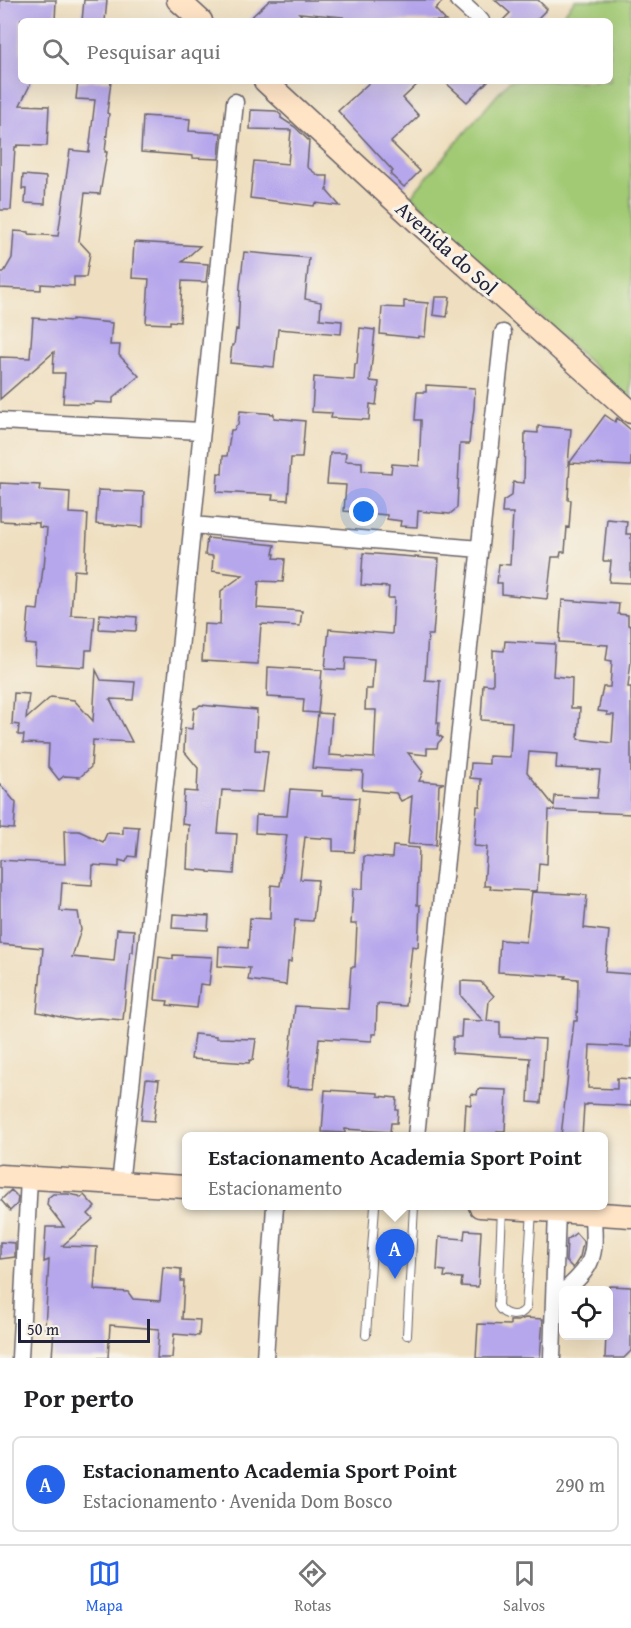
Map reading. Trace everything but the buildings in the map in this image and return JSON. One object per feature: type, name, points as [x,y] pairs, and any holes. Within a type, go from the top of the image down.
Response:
[{"type":"street","points":[[178,0],[198,18]]},
{"type":"street","points":[[458,0],[478,18]]},
{"type":"street","name":"Avenida do Sol","points":[[269,84],[421,225],[631,411]]},
{"type":"street","points":[[120,1184],[180,650],[235,102]]},
{"type":"street","points":[[417,1132],[503,333]]},
{"type":"street","points":[[0,421],[202,431]]},
{"type":"street","points":[[192,525],[480,549]]},
{"type":"street","points":[[0,1176],[182,1187]]},
{"type":"street","points":[[20,1358],[29,1178]]},
{"type":"street","points":[[265,1358],[275,1210]]},
{"type":"street","points":[[544,1210],[631,1216]]},
{"type":"street","points":[[557,1211],[561,1286]]},
{"type":"street","points":[[570,1286],[590,1262],[594,1244],[593,1214]]},
{"type":"street","points":[[552,1358],[559,1309]]},
{"type":"lane","points":[[366,1335],[375,1210]]},
{"type":"lane","points":[[407,1335],[414,1210]]},
{"type":"lane","points":[[491,1210],[498,1306],[506,1314],[517,1315],[523,1313],[526,1308],[532,1210]]},
{"type":"green space","points":[[575,0],[631,0],[631,401],[411,196],[506,84],[613,84],[613,18],[560,18]]},
{"type":"place","name":"Estacionamento Academia Sport Point","points":[[395,1279]]}]
